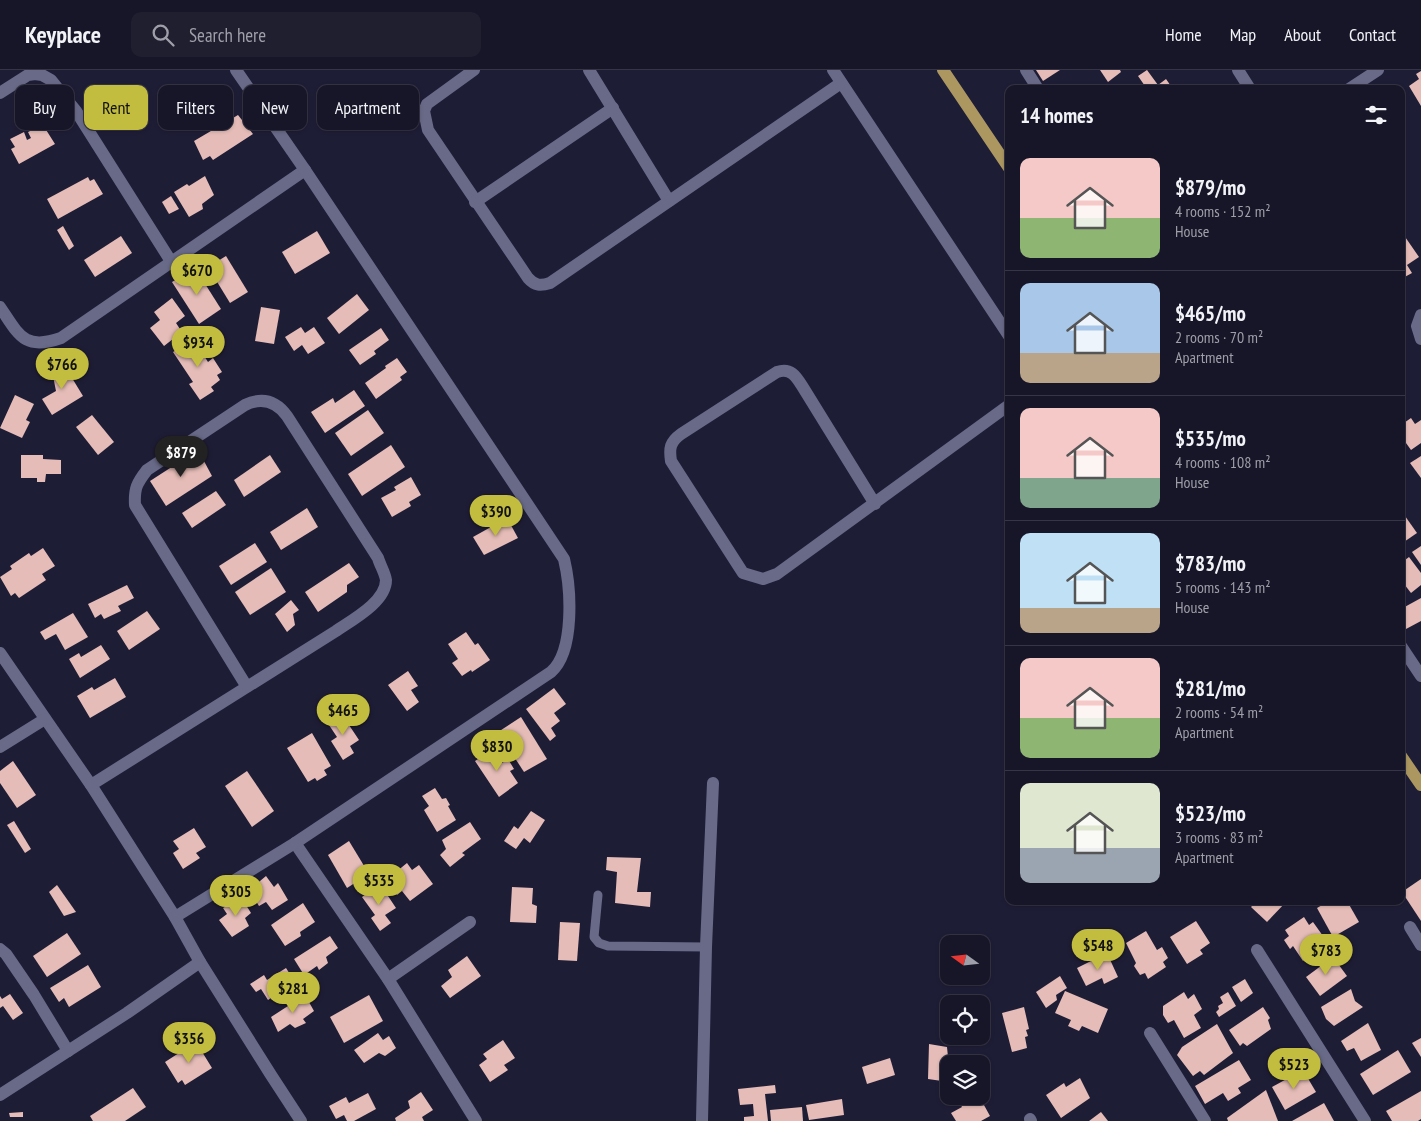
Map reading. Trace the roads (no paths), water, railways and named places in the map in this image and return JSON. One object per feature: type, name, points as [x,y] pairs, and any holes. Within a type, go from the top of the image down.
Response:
[{"type":"main road","points":[[943,70],[1005,162]]},
{"type":"main road","points":[[1405,762],[1421,785]]},
{"type":"street","points":[[175,917],[295,843],[559,666],[565,648],[570,606],[569,580],[564,559],[305,170],[236,70]]},
{"type":"street","points":[[474,70],[427,104],[424,111],[428,130],[532,284],[539,286],[550,283],[841,83]]},
{"type":"street","points":[[589,70],[669,201]]},
{"type":"street","points":[[832,70],[1005,330]]},
{"type":"street","points":[[1026,70],[1035,85]]},
{"type":"street","points":[[1238,70],[1247,85]]},
{"type":"street","points":[[1355,85],[1378,70]]},
{"type":"street","points":[[0,93],[28,75],[42,75],[51,80],[76,111],[172,263]]},
{"type":"street","points":[[475,202],[613,108]]},
{"type":"street","points":[[0,307],[22,338],[32,342],[46,343],[60,338],[305,170]]},
{"type":"street","points":[[1421,314],[1417,326],[1421,339]]},
{"type":"street","points":[[875,504],[800,382],[791,372],[783,370],[777,372],[681,434],[674,439],[669,451],[671,461],[743,573],[763,579],[777,574],[875,504],[1005,408]]},
{"type":"street","points":[[91,785],[247,687],[336,631],[379,599],[386,581],[378,558],[282,409],[271,402],[262,400],[255,400],[245,405],[147,470],[139,480],[134,492],[135,505],[140,514],[247,687]]},
{"type":"street","points":[[1405,652],[1421,676]]},
{"type":"street","points":[[0,653],[91,785],[301,1121]]},
{"type":"street","points":[[0,747],[45,719]]},
{"type":"street","points":[[702,1121],[706,947],[713,783]]},
{"type":"street","points":[[295,843],[388,979],[476,1121]]},
{"type":"street","points":[[388,979],[470,922]]},
{"type":"street","points":[[1410,927],[1421,945]]},
{"type":"street","points":[[0,949],[6,954],[34,994],[68,1051]]},
{"type":"street","points":[[1257,950],[1365,1121]]},
{"type":"street","points":[[0,1096],[200,962]]},
{"type":"street","points":[[1150,1033],[1205,1121]]},
{"type":"lane","points":[[598,895],[594,938],[599,943],[608,946],[706,947]]}]
